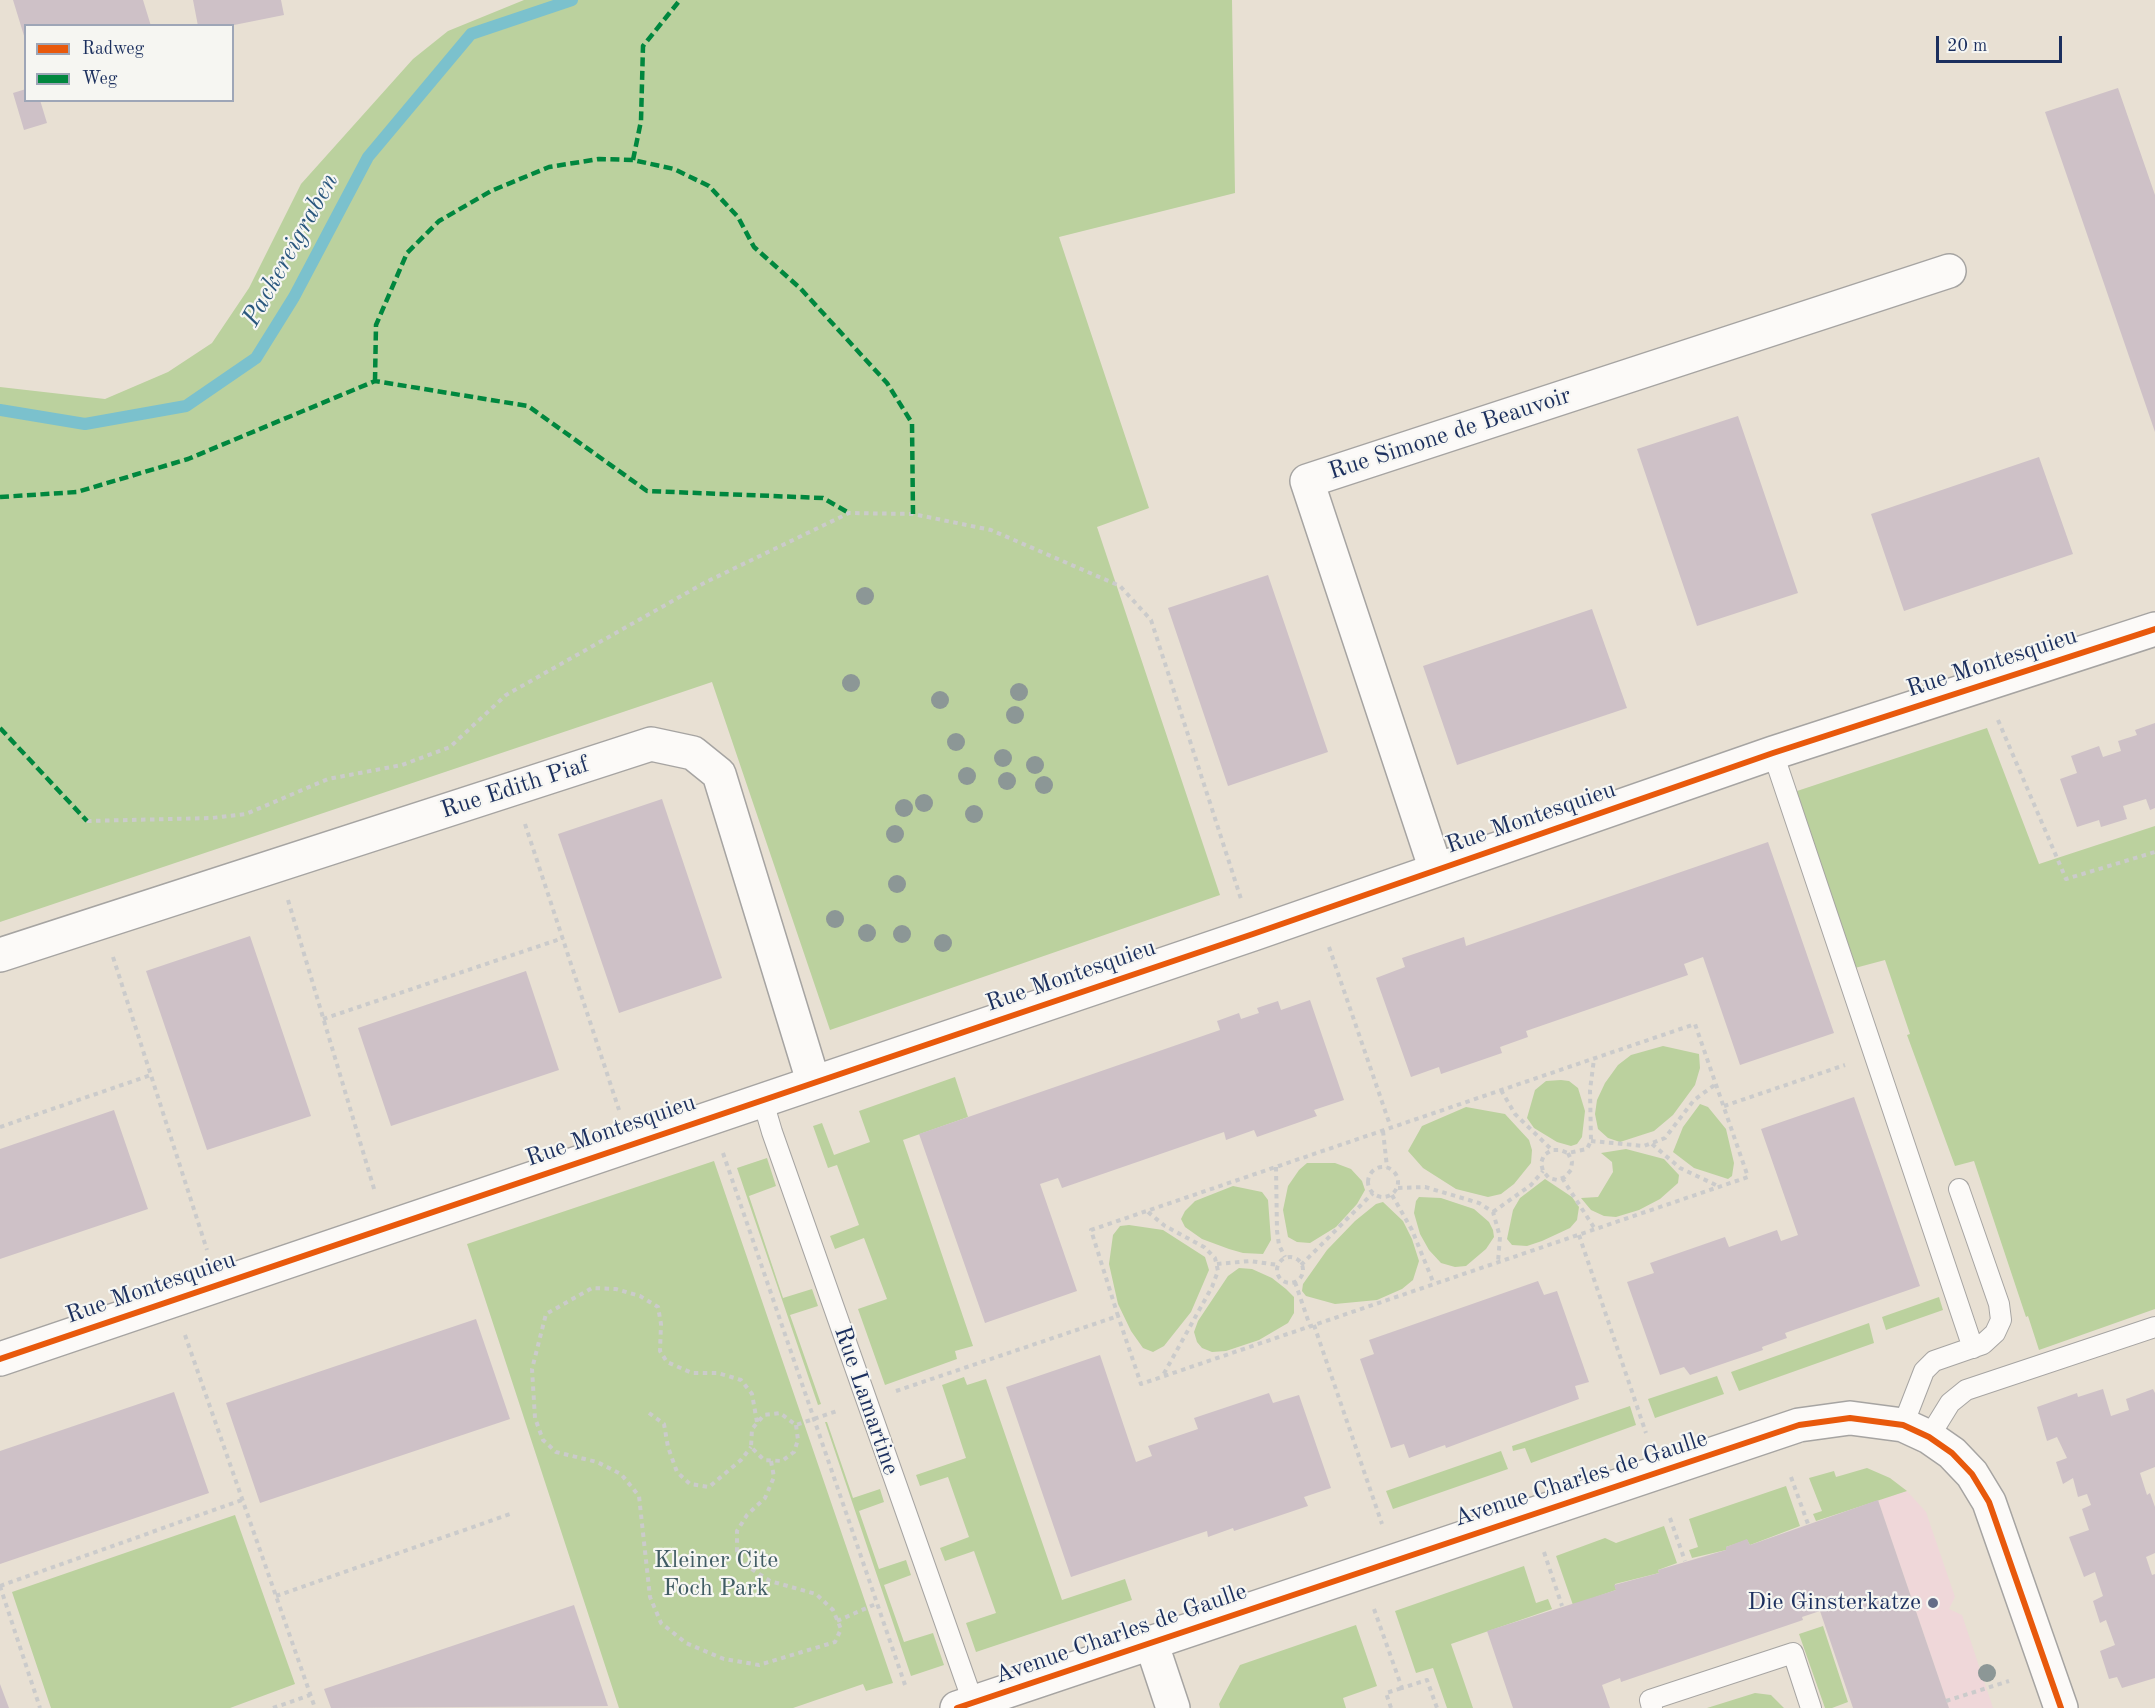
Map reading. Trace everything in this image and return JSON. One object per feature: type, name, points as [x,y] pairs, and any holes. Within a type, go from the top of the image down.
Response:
[{"type":"street","name":"Rue Simone de Beauvoir","points":[[1436,870],[1307,481],[1949,271]]},
{"type":"street","name":"Rue Montesquieu","points":[[0,1359],[762,1098],[1253,934],[1773,753],[2155,629]]},
{"type":"street","name":"Rue Edith Piaf","points":[[0,955],[651,744],[693,753],[719,774],[813,1082]]},
{"type":"street","name":"Avenue Charles de Gaulle","points":[[965,1705],[1799,1425],[1850,1419],[1916,1431],[1952,1453],[1972,1474],[1989,1502],[2061,1708]]},
{"type":"street","points":[[1151,1642],[1173,1708]]},
{"type":"lane","points":[[1773,753],[1973,1347]]},
{"type":"lane","name":"Rue Lamartine","points":[[762,1098],[866,1401],[965,1705]]},
{"type":"lane","points":[[1916,1431],[1924,1371],[1935,1361],[1983,1344],[1995,1333],[2001,1320],[2000,1304],[1959,1189]]},
{"type":"lane","points":[[1916,1431],[1966,1390],[2155,1327]]},
{"type":"lane","points":[[1652,1708],[1650,1700],[1792,1653],[1811,1708]]},
{"type":"path","points":[[87,822],[212,818],[246,814],[328,779],[412,761],[450,747],[506,695],[706,582],[849,513],[913,514],[992,530],[1120,586],[1151,620],[1253,934]]},
{"type":"path","points":[[1996,716],[2066,879],[2155,852]]},
{"type":"path","points":[[514,789],[630,1144]]},
{"type":"path","points":[[278,865],[385,1227]]},
{"type":"path","points":[[102,922],[218,1284]]},
{"type":"path","points":[[323,1019],[563,938]]},
{"type":"path","points":[[1327,944],[1391,1128]]},
{"type":"path","points":[[1695,1024],[1748,1177],[1141,1384],[1091,1230],[1391,1128],[1695,1024]]},
{"type":"path","points":[[1724,1106],[1874,1054]]},
{"type":"path","points":[[1568,1153],[1572,1162],[1571,1170],[1562,1178],[1549,1178],[1543,1171],[1541,1163],[1544,1155],[1551,1150],[1560,1149],[1568,1153],[1587,1149],[1591,1141],[1590,1090],[1594,1059]]},
{"type":"path","points":[[0,1127],[151,1075]]},
{"type":"path","points":[[1591,1141],[1644,1146],[1665,1138],[1694,1100],[1716,1084]]},
{"type":"path","points":[[1501,1090],[1515,1114],[1551,1150]]},
{"type":"path","points":[[1383,1131],[1387,1167]]},
{"type":"path","points":[[1652,1143],[1680,1168],[1719,1186]]},
{"type":"path","points":[[722,1149],[905,1685]]},
{"type":"path","points":[[1276,1167],[1277,1231],[1279,1245],[1285,1257]]},
{"type":"path","points":[[1378,1167],[1387,1167],[1395,1172],[1398,1188],[1392,1195],[1384,1197],[1373,1193],[1368,1181],[1371,1172],[1378,1167]]},
{"type":"path","points":[[1493,1212],[1532,1185],[1543,1171]]},
{"type":"path","points":[[1562,1178],[1595,1229]]},
{"type":"path","points":[[1398,1188],[1425,1187],[1479,1203],[1493,1212],[1498,1221],[1500,1236],[1497,1262]]},
{"type":"path","points":[[1301,1265],[1373,1193]]},
{"type":"path","points":[[1392,1195],[1412,1230],[1434,1284]]},
{"type":"path","points":[[1148,1212],[1165,1226],[1204,1247],[1215,1258],[1218,1271],[1212,1287],[1162,1377]]},
{"type":"path","points":[[1579,1235],[1646,1433]]},
{"type":"path","points":[[1285,1257],[1293,1258],[1301,1265],[1302,1275],[1295,1282],[1283,1282],[1278,1276],[1278,1265],[1285,1257]]},
{"type":"path","points":[[1217,1264],[1250,1261],[1278,1265]]},
{"type":"path","points":[[1295,1282],[1382,1524]]},
{"type":"path","points":[[757,1423],[752,1394],[741,1380],[718,1373],[692,1373],[667,1362],[660,1351],[661,1324],[658,1307],[640,1296],[616,1289],[592,1288],[546,1314],[532,1369],[535,1418],[543,1440],[556,1452],[597,1462],[621,1474],[639,1496],[650,1597],[661,1623],[686,1643],[724,1659],[759,1665],[835,1641],[841,1629],[833,1610],[816,1594],[770,1581],[747,1566],[737,1551],[737,1531],[747,1515],[765,1498],[774,1477],[771,1461]]},
{"type":"path","points":[[172,1300],[315,1708]]},
{"type":"path","points":[[796,1425],[1119,1316]]},
{"type":"path","points":[[650,1413],[664,1424],[668,1448],[677,1472],[690,1484],[709,1486],[741,1460],[751,1447],[753,1429],[764,1415],[780,1413],[796,1425],[798,1440],[794,1452],[782,1461],[764,1460],[751,1447]]},
{"type":"path","points":[[1791,1477],[1808,1524]]},
{"type":"path","points":[[40,1708],[0,1586],[242,1500]]},
{"type":"path","points":[[276,1596],[510,1514]]},
{"type":"path","points":[[1670,1518],[1685,1561]]},
{"type":"path","points":[[1544,1551],[1562,1606]]},
{"type":"path","points":[[837,1621],[878,1603]]},
{"type":"path","points":[[1374,1609],[1402,1688]]},
{"type":"path","points":[[1391,1708],[1386,1693],[1427,1680],[1437,1708]]},
{"type":"path","points":[[1946,1701],[2009,1681]]},
{"type":"path","points":[[273,1708],[310,1695]]},
{"type":"shaded area","name":"Die Ginsterkatze","points":[[1907,1491],[1926,1512],[1955,1597],[1949,1609],[1962,1615],[1993,1708],[1949,1708],[1878,1500]]},
{"type":"green space","points":[[524,0],[1232,0],[1235,193],[1059,237],[1149,508],[1097,527],[1220,895],[830,1030],[712,682],[0,922],[0,387],[105,399],[168,372],[212,343],[249,288],[301,184],[413,59],[448,31]]},
{"type":"green space","points":[[1987,728],[2039,864],[2155,826],[2155,1309],[2039,1350],[1974,1161],[1955,1166],[1907,1035],[1910,1034],[1885,960],[1855,968],[1797,791]]},
{"type":"green space","points":[[1663,1046],[1699,1054],[1700,1068],[1695,1085],[1673,1115],[1654,1131],[1620,1142],[1608,1138],[1598,1129],[1595,1114],[1597,1100],[1605,1083],[1618,1065],[1631,1055]]},
{"type":"green space","points":[[955,1077],[968,1117],[903,1140],[973,1346],[955,1351],[957,1359],[885,1385],[858,1309],[887,1299],[864,1238],[835,1249],[830,1236],[859,1225],[837,1165],[828,1168],[813,1126],[822,1123],[834,1155],[870,1142],[859,1111]]},
{"type":"green space","points":[[1546,1081],[1569,1081],[1578,1088],[1585,1111],[1582,1137],[1577,1144],[1571,1146],[1557,1142],[1534,1128],[1527,1118],[1535,1090]]},
{"type":"green space","points":[[1700,1104],[1708,1107],[1726,1129],[1734,1163],[1732,1176],[1728,1179],[1694,1168],[1673,1152],[1683,1127]]},
{"type":"green space","points":[[1466,1107],[1505,1114],[1529,1140],[1532,1150],[1531,1163],[1514,1184],[1501,1194],[1488,1197],[1456,1189],[1423,1168],[1408,1151],[1422,1126]]},
{"type":"green space","points":[[1626,1149],[1664,1159],[1679,1175],[1678,1183],[1660,1199],[1639,1210],[1616,1217],[1604,1216],[1591,1210],[1581,1198],[1598,1197],[1613,1172],[1612,1162],[1601,1153]]},
{"type":"green space","points":[[767,1158],[776,1186],[749,1196],[783,1298],[812,1289],[818,1306],[790,1315],[821,1404],[818,1405],[737,1168]]},
{"type":"green space","name":"Kleiner Cite Foch Park","points":[[714,1161],[893,1683],[866,1691],[863,1684],[793,1708],[619,1708],[467,1244]]},
{"type":"green space","points":[[1307,1163],[1335,1163],[1351,1169],[1362,1181],[1365,1190],[1357,1204],[1336,1227],[1310,1243],[1297,1242],[1288,1237],[1283,1210],[1288,1186]]},
{"type":"green space","points":[[1545,1179],[1572,1197],[1579,1207],[1577,1220],[1570,1228],[1542,1241],[1527,1246],[1512,1245],[1507,1239],[1513,1210],[1520,1198]]},
{"type":"green space","points":[[1233,1186],[1262,1192],[1268,1200],[1271,1240],[1263,1254],[1243,1253],[1202,1239],[1185,1227],[1181,1219],[1195,1201]]},
{"type":"green space","points":[[1419,1197],[1441,1198],[1474,1209],[1489,1222],[1494,1237],[1486,1249],[1466,1266],[1455,1267],[1441,1263],[1429,1250],[1420,1234],[1414,1213]]},
{"type":"green space","points":[[1383,1202],[1403,1221],[1412,1239],[1419,1261],[1413,1280],[1402,1289],[1377,1300],[1335,1304],[1306,1296],[1302,1291],[1303,1284],[1327,1250],[1355,1221],[1376,1204]]},
{"type":"green space","points":[[1129,1225],[1163,1230],[1205,1257],[1209,1270],[1191,1312],[1164,1346],[1153,1352],[1143,1348],[1131,1331],[1118,1304],[1109,1264],[1113,1235],[1120,1226]]},
{"type":"green space","points":[[1239,1268],[1252,1269],[1272,1278],[1286,1289],[1294,1297],[1294,1313],[1288,1323],[1259,1340],[1226,1351],[1212,1352],[1202,1348],[1194,1332],[1198,1321],[1228,1276]]},
{"type":"green space","points":[[1939,1297],[1943,1310],[1886,1330],[1882,1317]]},
{"type":"green space","points":[[1869,1323],[1874,1343],[1739,1391],[1731,1372]]},
{"type":"green space","points":[[1717,1376],[1724,1394],[1655,1418],[1648,1399]]},
{"type":"green space","points":[[964,1377],[967,1385],[986,1379],[1062,1600],[1125,1579],[1132,1600],[976,1652],[966,1623],[996,1613],[974,1551],[945,1561],[940,1548],[969,1537],[948,1477],[920,1486],[916,1475],[966,1458],[942,1385]]},
{"type":"green space","points":[[1630,1406],[1636,1425],[1531,1463],[1525,1448],[1513,1451],[1512,1446]]},
{"type":"green space","points":[[825,1422],[827,1422],[853,1498],[880,1489],[884,1502],[859,1511],[879,1569],[906,1560],[911,1575],[884,1585],[904,1642],[933,1633],[944,1665],[911,1676]]},
{"type":"green space","points":[[1501,1451],[1508,1469],[1393,1509],[1386,1491]]},
{"type":"green space","points":[[1867,1468],[1890,1478],[1907,1491],[1816,1521],[1813,1514],[1822,1511],[1809,1478],[1834,1471],[1836,1477]]},
{"type":"green space","points":[[1786,1486],[1800,1526],[1750,1545],[1747,1540],[1726,1547],[1726,1550],[1692,1558],[1689,1550],[1698,1547],[1689,1519]]},
{"type":"green space","points":[[235,1515],[295,1684],[230,1708],[51,1708],[12,1592]]},
{"type":"green space","points":[[1664,1526],[1677,1563],[1658,1570],[1659,1573],[1615,1584],[1616,1590],[1573,1605],[1556,1556],[1605,1538],[1616,1543]]},
{"type":"green space","points":[[1524,1566],[1536,1603],[1548,1599],[1552,1609],[1451,1644],[1473,1708],[1447,1708],[1433,1668],[1416,1673],[1395,1611]]},
{"type":"green space","points":[[1356,1625],[1377,1686],[1343,1698],[1346,1708],[1220,1708],[1219,1704],[1240,1665]]},
{"type":"green space","points":[[1823,1626],[1848,1702],[1832,1708],[1825,1708],[1799,1634]]},
{"type":"green space","points":[[1755,1693],[1771,1695],[1784,1708],[1707,1708]]},
{"type":"building","points":[[13,0],[143,0],[150,24],[24,24],[24,36]]},
{"type":"building","points":[[193,0],[281,0],[284,15],[234,25],[198,24]]},
{"type":"building","points":[[2118,88],[2155,195],[2155,432],[2045,112]]},
{"type":"building","points":[[24,90],[24,102],[41,102],[47,123],[24,130],[13,93]]},
{"type":"building","points":[[1738,416],[1798,593],[1697,626],[1637,449]]},
{"type":"building","points":[[2039,457],[2073,554],[1904,611],[1871,514]]},
{"type":"building","points":[[1268,575],[1328,752],[1228,786],[1168,608]]},
{"type":"building","points":[[1592,609],[1627,708],[1457,765],[1423,666]]},
{"type":"building","points":[[2155,723],[2155,808],[2150,810],[2146,799],[2123,806],[2127,819],[2101,827],[2099,820],[2077,827],[2060,779],[2077,773],[2071,756],[2099,746],[2103,757],[2121,751],[2118,741],[2137,735],[2135,730]]},
{"type":"building","points":[[662,799],[722,978],[619,1013],[558,834]]},
{"type":"building","points":[[1768,842],[1834,1033],[1740,1065],[1703,957],[1684,964],[1688,975],[1526,1031],[1528,1037],[1500,1047],[1502,1053],[1441,1074],[1439,1067],[1411,1077],[1376,978],[1405,967],[1402,958],[1464,937],[1466,946]]},
{"type":"building","points":[[250,936],[311,1116],[207,1150],[146,971]]},
{"type":"building","points":[[526,971],[559,1070],[391,1126],[358,1028]]},
{"type":"building","points":[[1310,1000],[1344,1100],[1314,1110],[1317,1116],[1257,1137],[1254,1130],[1226,1140],[1224,1132],[1062,1188],[1058,1178],[1040,1184],[1077,1291],[985,1323],[919,1134],[1220,1030],[1217,1021],[1239,1013],[1241,1019],[1259,1013],[1257,1008],[1278,1001],[1281,1010]]},
{"type":"building","points":[[1854,1097],[1920,1286],[1785,1333],[1787,1338],[1762,1347],[1763,1350],[1690,1375],[1684,1367],[1660,1375],[1627,1282],[1654,1273],[1650,1263],[1725,1237],[1729,1247],[1777,1230],[1781,1241],[1798,1235],[1761,1129]]},
{"type":"building","points":[[114,1110],[148,1209],[0,1259],[0,1149]]},
{"type":"building","points":[[1538,1281],[1544,1295],[1557,1291],[1589,1382],[1575,1386],[1579,1399],[1446,1448],[1445,1445],[1409,1458],[1404,1444],[1391,1448],[1360,1359],[1374,1354],[1369,1340]]},
{"type":"building","points":[[476,1319],[510,1419],[260,1503],[226,1403]]},
{"type":"building","points":[[1100,1355],[1136,1462],[1152,1456],[1148,1446],[1198,1429],[1194,1418],[1269,1393],[1273,1403],[1299,1395],[1331,1488],[1304,1497],[1308,1506],[1234,1531],[1233,1528],[1208,1537],[1207,1531],[1071,1577],[1006,1387]]},
{"type":"building","points":[[2103,1389],[2111,1416],[2129,1410],[2126,1399],[2153,1389],[2155,1393],[2155,1467],[2140,1473],[2147,1495],[2150,1493],[2155,1507],[2155,1553],[2146,1557],[2152,1575],[2155,1574],[2155,1678],[2122,1688],[2117,1677],[2109,1679],[2100,1651],[2115,1645],[2106,1620],[2100,1623],[2093,1601],[2103,1596],[2095,1572],[2084,1577],[2069,1537],[2089,1530],[2082,1509],[2091,1505],[2087,1494],[2078,1497],[2073,1478],[2063,1484],[2056,1462],[2067,1458],[2057,1437],[2047,1441],[2037,1407],[2077,1393],[2078,1397]]},
{"type":"building","points":[[174,1392],[209,1493],[0,1564],[0,1451]]},
{"type":"building","points":[[1878,1500],[1949,1708],[1853,1708],[1820,1611],[1802,1617],[1803,1620],[1621,1682],[1620,1678],[1602,1685],[1610,1708],[1513,1708],[1487,1631],[1616,1590],[1614,1585],[1659,1573],[1658,1570],[1726,1550],[1726,1547],[1747,1539],[1750,1545]]},
{"type":"building","points":[[574,1605],[608,1706],[331,1708],[324,1689]]},
{"type":"building","points":[[0,1684],[9,1708],[0,1708]]},
{"type":"waterway","name":"Packereigraben","points":[[0,410],[85,424],[186,406],[256,358],[294,297],[368,157],[471,34],[572,0]]},
{"type":"marked path","points":[[633,160],[641,121],[643,46],[680,0]]},
{"type":"marked path","points":[[375,381],[376,325],[407,253],[439,221],[491,191],[549,167],[599,159],[633,160],[674,169],[709,186],[738,217],[754,247],[801,289],[887,383],[912,423],[913,514]]},
{"type":"marked path","points":[[0,497],[77,492],[188,459],[375,381],[528,406],[647,491],[823,498],[849,513]]},
{"type":"marked path","points":[[0,728],[87,821]]},
{"type":"cycle path","points":[[0,1359],[1253,934],[1773,753],[2155,629]]},
{"type":"cycle path","points":[[957,1708],[1799,1425],[1850,1418],[1903,1425],[1929,1437],[1952,1453],[1972,1474],[1989,1502],[2061,1708]]},
{"type":"place","name":"Die Ginsterkatze","points":[[1933,1603]]}]
